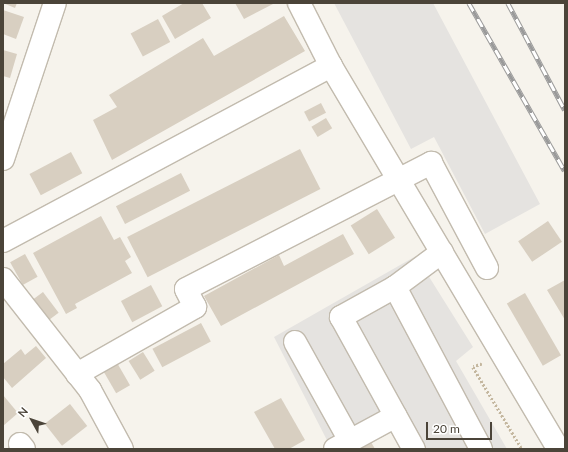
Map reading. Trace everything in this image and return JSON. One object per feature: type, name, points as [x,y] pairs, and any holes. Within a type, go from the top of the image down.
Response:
[{"type":"street","points":[[3,159],[12,99],[55,3]]},
{"type":"street","points":[[299,3],[331,66],[558,449]]},
{"type":"street","points":[[3,242],[331,66]]},
{"type":"street","points":[[77,374],[195,307],[186,289],[431,163],[487,268]]},
{"type":"street","points":[[414,449],[341,317],[395,287],[442,252]]},
{"type":"street","points":[[3,279],[77,374],[122,449]]},
{"type":"street","points":[[395,287],[482,449]]},
{"type":"street","points":[[295,342],[343,445],[396,416]]},
{"type":"path","points":[[486,370],[482,363],[473,367],[522,449]]},
{"type":"shaded area","points":[[334,3],[433,3],[540,204],[485,234],[434,137],[411,149]]},
{"type":"shaded area","points":[[416,256],[473,347],[456,361],[507,449],[425,449],[402,408],[331,448],[274,337]]},
{"type":"building","points":[[3,3],[17,3],[15,8]]},
{"type":"building","points":[[184,3],[202,3],[211,18],[175,39],[162,16]]},
{"type":"building","points":[[235,3],[275,3],[244,19]]},
{"type":"building","points":[[3,10],[24,17],[16,39],[3,34]]},
{"type":"building","points":[[284,16],[305,51],[112,160],[93,120],[117,107],[109,95],[203,38],[214,56]]},
{"type":"building","points":[[158,19],[170,42],[143,57],[131,34]]},
{"type":"building","points":[[3,50],[17,54],[10,78],[3,76]]},
{"type":"building","points":[[321,103],[326,113],[309,121],[304,112]]},
{"type":"building","points":[[326,118],[332,128],[318,137],[311,127]]},
{"type":"building","points":[[300,149],[320,189],[148,277],[127,237]]},
{"type":"building","points":[[71,152],[82,173],[41,195],[30,174]]},
{"type":"building","points":[[181,173],[190,191],[125,224],[116,206]]},
{"type":"building","points":[[377,209],[395,238],[369,254],[351,225]]},
{"type":"building","points":[[101,216],[114,240],[120,237],[131,257],[125,261],[132,273],[75,304],[77,308],[66,314],[33,253]]},
{"type":"building","points":[[548,221],[562,242],[532,262],[518,241]]},
{"type":"building","points":[[343,234],[354,254],[221,326],[204,296],[279,255],[284,266]]},
{"type":"building","points":[[25,254],[38,277],[23,285],[10,262]]},
{"type":"building","points":[[565,280],[565,320],[547,290]]},
{"type":"building","points":[[151,285],[162,306],[132,322],[121,301]]},
{"type":"building","points":[[43,292],[59,313],[48,321],[33,300]]},
{"type":"building","points":[[525,293],[561,355],[543,366],[507,304]]},
{"type":"building","points":[[201,323],[211,342],[162,367],[152,349]]},
{"type":"building","points":[[36,346],[46,358],[12,388],[3,377],[3,364],[21,349],[25,355]]},
{"type":"building","points":[[143,352],[155,371],[140,380],[129,361]]},
{"type":"building","points":[[116,361],[130,385],[116,393],[102,369]]},
{"type":"building","points":[[3,395],[18,413],[3,426]]},
{"type":"building","points":[[281,398],[305,440],[289,449],[275,449],[254,412]]},
{"type":"building","points":[[70,404],[87,426],[62,446],[45,424]]},
{"type":"building","points":[[371,442],[375,449],[359,449]]},
{"type":"railway","points":[[469,3],[565,171]]},
{"type":"railway","points":[[508,3],[565,110]]}]
